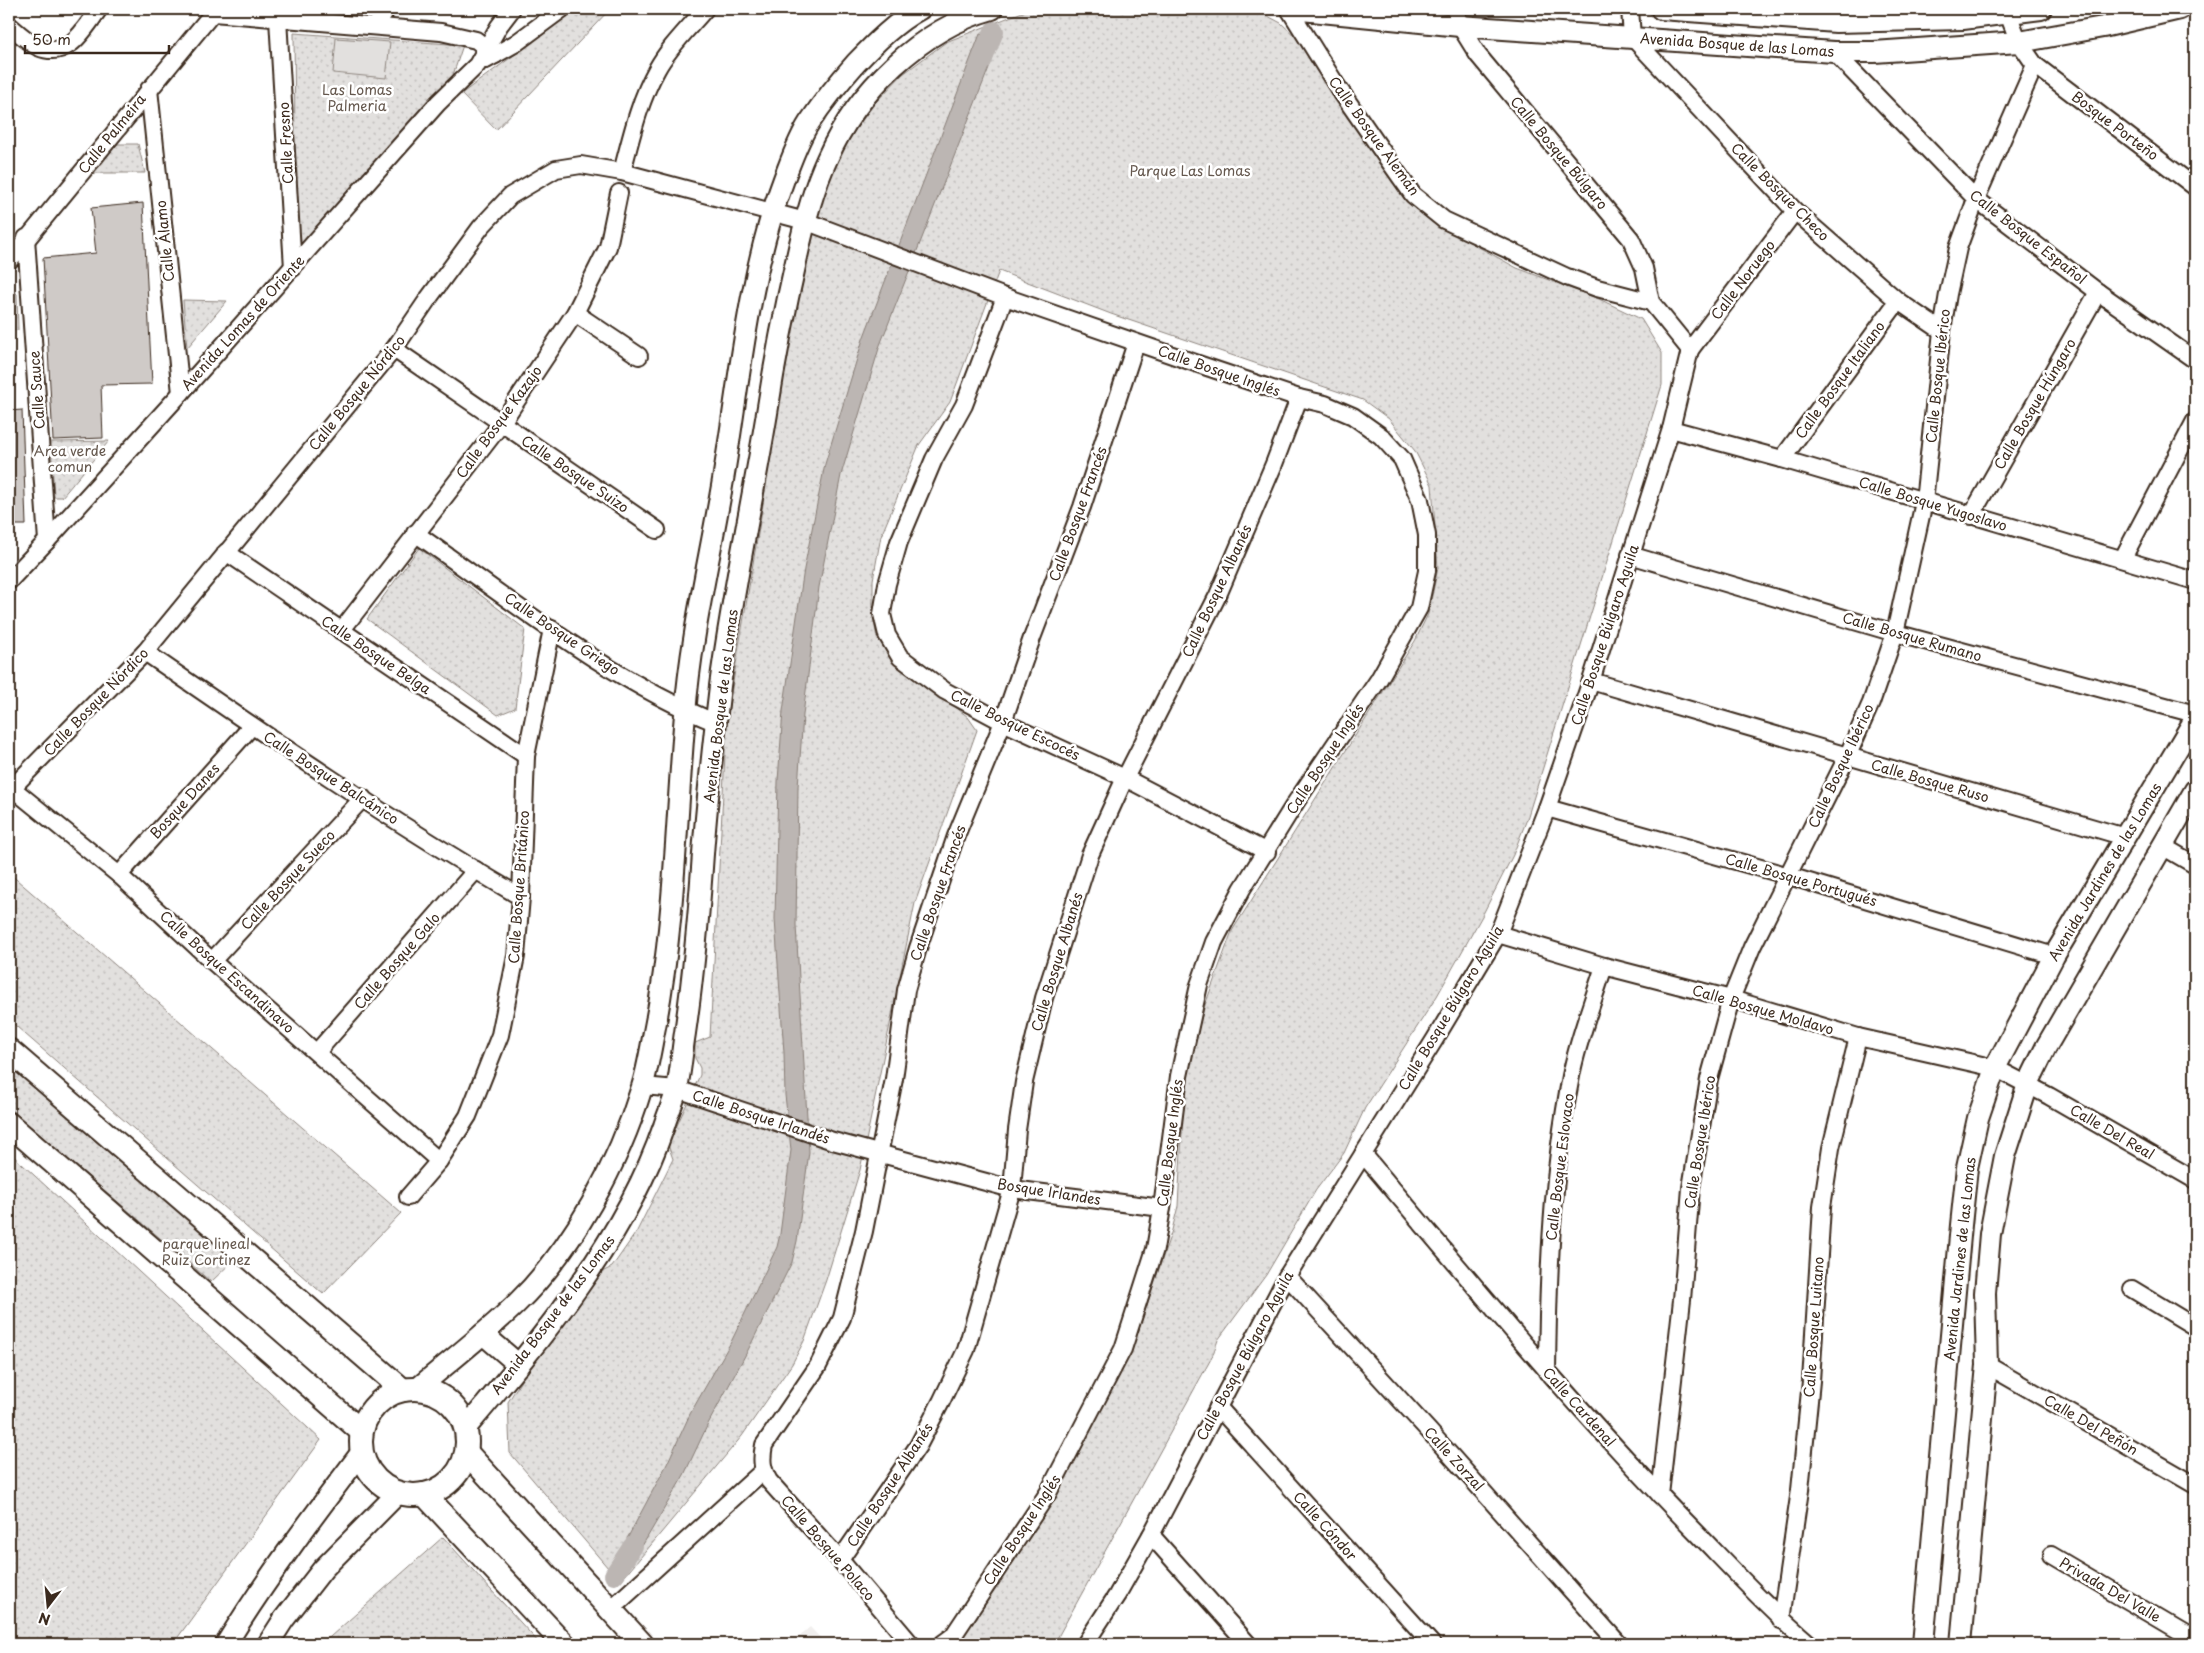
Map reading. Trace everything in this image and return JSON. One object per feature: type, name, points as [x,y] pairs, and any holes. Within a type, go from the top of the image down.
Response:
[{"type":"main road","points":[[9,1050],[410,1390]]},
{"type":"main road","points":[[9,1124],[361,1442]]},
{"type":"main road","points":[[410,1390],[433,1393],[448,1401],[459,1414],[466,1429],[467,1453],[457,1473],[446,1484],[424,1494],[408,1495],[398,1493],[381,1484],[368,1470],[361,1442],[368,1414],[378,1403],[410,1390]]},
{"type":"main road","points":[[467,1453],[642,1644]]},
{"type":"main road","points":[[424,1494],[564,1644]]},
{"type":"street","points":[[9,25],[38,46],[57,50],[73,43],[99,9]]},
{"type":"street","points":[[375,26],[387,9]]},
{"type":"street","name":"Avenida Lomas de Oriente","points":[[9,581],[181,393],[438,103],[491,51],[512,9]]},
{"type":"street","name":"Avenida Lomas de Oriente","points":[[491,51],[516,43],[562,9]]},
{"type":"street","points":[[622,172],[638,113],[657,69],[676,42],[705,9]]},
{"type":"street","points":[[410,1390],[483,1334],[517,1303],[541,1277],[598,1194],[619,1149],[643,1086],[660,996],[668,938],[685,710],[697,613],[710,550],[758,260],[772,211],[791,160],[807,126],[839,81],[871,47],[908,16],[920,9]]},
{"type":"street","name":"Avenida Bosque de las Lomas","points":[[466,1429],[519,1365],[606,1246],[628,1210],[655,1153],[677,1089],[694,974],[702,864],[720,687],[740,560],[780,330],[805,221],[826,160],[844,126],[866,96],[910,52],[942,29],[970,15],[992,9]]},
{"type":"street","name":"Avenida Bosque de las Lomas","points":[[1291,9],[1457,17],[1632,37],[1834,52],[1874,52],[2019,42],[2103,27],[2180,9]]},
{"type":"street","name":"Calle Bosque Alemán","points":[[1291,9],[1337,86],[1413,195],[1444,220],[1566,277],[1597,288],[1651,302]]},
{"type":"street","points":[[1630,9],[1632,37]]},
{"type":"street","points":[[1661,9],[1769,13],[1836,22],[1962,18],[2006,11],[2041,9]]},
{"type":"street","points":[[214,11],[278,19],[441,32],[476,40],[491,51]]},
{"type":"street","name":"Calle Palmeira","points":[[9,261],[214,11]]},
{"type":"street","points":[[2006,11],[2019,42],[2035,65]]},
{"type":"street","name":"Calle Bosque Búlgaro","points":[[1457,17],[1478,55],[1631,239],[1644,268],[1651,302]]},
{"type":"street","name":"Calle Fresno","points":[[278,19],[293,268]]},
{"type":"street","name":"Calle Bosque Checo","points":[[1632,37],[1796,211],[1898,301],[1942,331]]},
{"type":"street","name":"Calle Bosque Español","points":[[1834,52],[1976,199],[2098,292],[2195,360]]},
{"type":"street","name":"Bosque Porteño","points":[[2035,65],[2195,187]]},
{"type":"street","name":"Calle Bosque Ibérico","points":[[1660,1496],[1682,1300],[1691,1188],[1709,1079],[1731,999],[1752,947],[1872,703],[1895,633],[1924,502],[1942,331],[1958,248],[1976,199],[2035,65]]},
{"type":"street","name":"Calle Álamo","points":[[149,89],[181,393]]},
{"type":"street","name":"Calle Bosque Nórdico","points":[[10,789],[145,652],[394,349],[481,227],[510,196],[556,169],[581,165],[622,172],[805,221]]},
{"type":"street","name":"Calle Bosque Kazajo","points":[[340,631],[501,424],[575,314],[608,247],[619,193]]},
{"type":"street","name":"Calle Noruego","points":[[1690,350],[1796,211]]},
{"type":"street","name":"Calle Bosque Inglés","points":[[805,221],[1005,297],[1299,398],[1326,404],[1353,416],[1381,436],[1402,459],[1420,500],[1427,536],[1427,571],[1418,608],[1378,679],[1296,802],[1242,890],[1214,942],[1198,985],[1179,1076],[1162,1208],[1152,1257],[1123,1349],[1048,1493],[953,1636],[942,1644]]},
{"type":"street","name":"Calle Sauce","points":[[26,238],[47,541]]},
{"type":"street","name":"Calle Bosque Húngaro","points":[[1971,516],[2098,292]]},
{"type":"street","name":"Calle Bosque Escocés","points":[[1005,297],[964,405],[934,459],[899,542],[887,584],[882,614],[887,635],[900,657],[945,691],[1003,722],[1125,778],[1267,852]]},
{"type":"street","name":"Calle Bosque Italiano","points":[[1782,459],[1898,301]]},
{"type":"street","points":[[1651,302],[1690,350]]},
{"type":"street","points":[[575,314],[639,356]]},
{"type":"street","name":"Calle Bosque Francés","points":[[763,1471],[764,1445],[818,1366],[842,1318],[858,1261],[894,1080],[906,990],[918,948],[956,836],[1003,722],[1032,638],[1082,507],[1136,343]]},
{"type":"street","name":"Calle Bosque Suizo","points":[[394,349],[657,530]]},
{"type":"street","name":"Calle Bosque Búlgaro Aguila","points":[[1085,1644],[1117,1595],[1151,1535],[1287,1276],[1498,934],[1547,808],[1591,681],[1671,430],[1690,350]]},
{"type":"street","name":"Calle Bosque Albanés","points":[[840,1560],[918,1446],[966,1350],[1012,1189],[1017,1130],[1024,1082],[1044,998],[1090,855],[1125,778],[1218,595],[1274,464],[1299,398]]},
{"type":"street","points":[[2123,558],[2195,421]]},
{"type":"street","name":"Calle Bosque Yugoslavo","points":[[1671,430],[1782,459],[1971,516],[2123,558],[2195,581]]},
{"type":"street","name":"Calle Bosque Griego","points":[[415,533],[552,629],[631,680],[685,710],[717,723]]},
{"type":"street","points":[[710,550],[740,560]]},
{"type":"street","name":"Calle Bosque Belga","points":[[226,552],[526,756]]},
{"type":"street","name":"Calle Bosque Rumano","points":[[1630,555],[1895,633],[2195,714]]},
{"type":"street","name":"Calle Bosque Británico","points":[[408,1197],[439,1161],[468,1116],[500,1035],[516,956],[521,897],[526,756],[552,629]]},
{"type":"street","name":"Calle Bosque Balcánico","points":[[145,652],[252,726],[521,897]]},
{"type":"street","name":"Calle Bosque Ruso","points":[[1591,681],[2125,838]]},
{"type":"street","name":"Avenida Jardines de las Lomas","points":[[1928,1642],[1967,1168],[1978,1118],[1995,1068],[2054,956],[2195,719]]},
{"type":"street","name":"Bosque Danes","points":[[119,874],[252,726]]},
{"type":"street","name":"Calle Bosque Escandinavo","points":[[10,789],[119,874],[212,961],[439,1161]]},
{"type":"street","name":"Avenida Jardines de las Lomas","points":[[1961,1644],[1987,1365],[1985,1293],[1990,1234],[2006,1156],[2028,1084],[2070,1004],[2164,847],[2195,790]]},
{"type":"street","name":"Calle Bosque Sueco","points":[[212,961],[363,798]]},
{"type":"street","name":"Calle Bosque Portugués","points":[[1547,808],[1788,876],[2054,956]]},
{"type":"street","points":[[2164,847],[2195,866]]},
{"type":"street","name":"Calle Bosque Galo","points":[[317,1052],[476,870]]},
{"type":"street","name":"Calle Bosque Moldavo","points":[[1498,934],[1604,966],[1731,999],[1858,1037],[1995,1068],[2028,1084]]},
{"type":"street","name":"Calle Bosque Eslovaco","points":[[1547,1372],[1548,1278],[1561,1134],[1571,1074],[1604,966]]},
{"type":"street","name":"Calle Bosque Luitano","points":[[1781,1620],[1800,1490],[1811,1381],[1822,1206],[1831,1148],[1858,1037]]},
{"type":"street","name":"Calle Del Real","points":[[2028,1084],[2195,1180]]},
{"type":"street","name":"Calle Bosque Irlandés","points":[[643,1086],[677,1089],[833,1141],[879,1153]]},
{"type":"street","name":"Bosque Irlandes","points":[[879,1153],[1012,1189],[1162,1208]]},
{"type":"street","name":"Calle Cardenal","points":[[1363,1154],[1547,1372],[1660,1496],[1781,1620],[1810,1644]]},
{"type":"street","name":"Calle Zorzal","points":[[1287,1276],[1429,1431],[1619,1644]]},
{"type":"street","points":[[2132,1288],[2195,1327]]},
{"type":"street","points":[[483,1334],[519,1365]]},
{"type":"street","name":"Calle Del Peñón","points":[[1987,1365],[2195,1485]]},
{"type":"street","name":"Calle Cóndor","points":[[1218,1407],[1432,1644]]},
{"type":"street","points":[[226,1644],[249,1606],[361,1442]]},
{"type":"street","points":[[611,1609],[763,1471]]},
{"type":"street","name":"Calle Bosque Polaco","points":[[763,1471],[769,1481],[840,1560],[911,1644]]},
{"type":"street","points":[[268,1644],[284,1619],[323,1569],[398,1493]]},
{"type":"street","points":[[1151,1535],[1248,1644]]},
{"type":"street","name":"Privada Del Valle","points":[[2051,1555],[2195,1640]]},
{"type":"shaded area","points":[[980,34],[1001,37],[880,345],[841,475],[819,587],[803,715],[798,787],[796,925],[809,1152],[797,1241],[792,1262],[708,1424],[684,1475],[625,1575],[613,1565],[667,1464],[690,1414],[731,1342],[777,1247],[780,1234],[791,1150],[785,1095],[775,919],[778,781],[783,711],[804,569],[825,464],[863,339]]},
{"type":"shaded area","points":[[810,1627],[826,1644],[790,1644]]},
{"type":"green space","points":[[577,9],[610,9],[496,130],[461,94]]},
{"type":"green space","name":"Parque Las Lomas","points":[[1030,9],[1182,9],[1264,14],[1281,23],[1298,39],[1327,87],[1388,170],[1438,225],[1517,268],[1599,299],[1641,319],[1662,353],[1662,385],[1527,819],[1513,855],[1482,916],[1437,996],[1365,1108],[1344,1153],[1316,1190],[1266,1275],[1218,1340],[1212,1357],[1054,1644],[958,1644],[1027,1541],[1082,1447],[1131,1353],[1172,1230],[1178,1206],[1185,1077],[1205,1005],[1232,931],[1415,641],[1428,614],[1438,568],[1432,485],[1415,451],[1389,419],[1363,400],[1111,314],[999,271],[950,402],[919,445],[881,536],[873,580],[873,616],[877,638],[892,657],[968,717],[977,730],[915,903],[860,1170],[826,1280],[804,1341],[792,1364],[742,1436],[620,1582],[510,1453],[508,1402],[547,1338],[598,1274],[612,1267],[637,1231],[673,1159],[668,1145],[700,1075],[700,1068],[695,1058],[695,1043],[710,1037],[727,718],[763,504],[790,322],[822,189],[850,137],[875,103],[903,74],[946,42]]},
{"type":"green space","name":"Las Lomas Palmeria","points":[[294,33],[463,45],[449,87],[296,256]]},
{"type":"green space","points":[[336,38],[390,42],[386,78],[333,73]]},
{"type":"green space","points":[[117,144],[138,144],[145,173],[94,173]]},
{"type":"green space","points":[[9,290],[17,294],[18,330],[9,331]]},
{"type":"green space","points":[[183,300],[227,301],[187,348]]},
{"type":"green space","name":"Area verde comun","points":[[109,441],[62,497],[54,497],[51,442]]},
{"type":"green space","points":[[419,548],[525,629],[515,708],[498,715],[367,619]]},
{"type":"green space","points":[[9,873],[401,1213],[323,1294],[9,1020]]},
{"type":"green space","name":"parque lineal Ruiz Cortinez","points":[[9,1062],[239,1255],[211,1282],[9,1108]]},
{"type":"green space","points":[[9,1152],[321,1440],[173,1644],[9,1644]]},
{"type":"green space","points":[[443,1537],[540,1644],[322,1644]]},
{"type":"building","points":[[143,203],[152,384],[101,385],[103,438],[53,440],[43,258],[96,253],[91,208]]},
{"type":"building","points":[[22,410],[26,525],[9,525],[9,411]]},
{"type":"waterway","points":[[982,61],[994,31]]},
{"type":"waterway","points":[[614,1575],[633,1546]]}]
